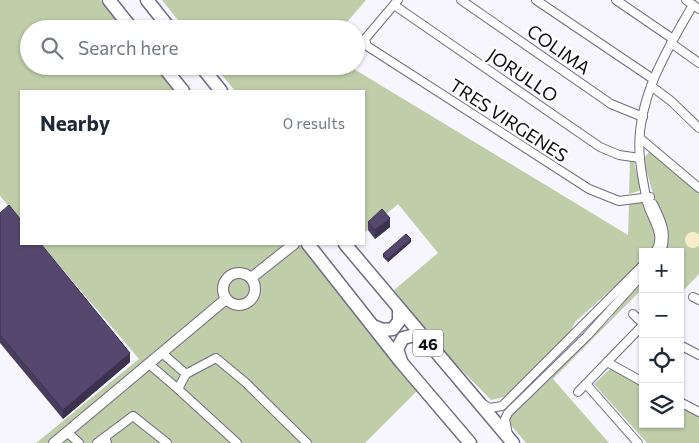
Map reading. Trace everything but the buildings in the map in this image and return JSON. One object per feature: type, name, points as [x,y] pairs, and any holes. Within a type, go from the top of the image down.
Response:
[{"type":"main road","points":[[109,0],[125,20]]},
{"type":"main road","points":[[149,2],[163,20]]},
{"type":"main road","points":[[170,75],[182,90]]},
{"type":"main road","points":[[208,75],[220,90]]},
{"type":"main road","name":"46","points":[[309,245],[401,362],[470,443]]},
{"type":"main road","name":"46","points":[[346,245],[511,441]]},
{"type":"main road","points":[[373,326],[383,330],[393,329],[399,321],[399,310]]},
{"type":"main road","points":[[401,362],[397,349],[403,338],[415,335],[426,341]]},
{"type":"street","name":"COLIMA","points":[[461,0],[611,104],[643,117]]},
{"type":"street","points":[[536,0],[652,83],[699,128]]},
{"type":"street","points":[[616,0],[699,63]]},
{"type":"street","name":"TRES VIRGENES","points":[[396,3],[365,39],[367,46],[589,189],[619,201],[647,195]]},
{"type":"street","name":"JORULLO","points":[[396,3],[600,147],[619,155],[640,158]]},
{"type":"street","points":[[656,248],[659,237],[658,228],[647,195],[640,158],[643,117],[652,83],[692,5]]},
{"type":"street","points":[[641,139],[698,186]]},
{"type":"street","points":[[647,195],[664,229],[662,248]]},
{"type":"street","points":[[251,278],[293,245]]},
{"type":"street","points":[[472,396],[490,408],[502,406],[639,269]]},
{"type":"street","points":[[241,272],[251,278],[256,287],[250,301],[240,305],[226,299],[223,283],[230,275],[241,272]]},
{"type":"street","points":[[511,441],[505,419],[508,413],[639,278]]},
{"type":"street","points":[[611,296],[618,301]]},
{"type":"street","points":[[54,443],[226,299]]},
{"type":"street","points":[[633,314],[639,321]]},
{"type":"street","points":[[578,392],[639,329]]},
{"type":"street","points":[[572,335],[578,342]]},
{"type":"street","points":[[684,347],[699,355]]},
{"type":"street","points":[[162,353],[186,374]]},
{"type":"street","points":[[178,389],[186,374],[216,358],[245,382],[307,443]]},
{"type":"street","points":[[607,362],[639,380]]},
{"type":"street","points":[[149,364],[237,443]]},
{"type":"street","points":[[586,384],[638,443]]},
{"type":"street","points":[[684,404],[699,412]]},
{"type":"street","points":[[97,443],[106,440],[133,416],[167,443]]},
{"type":"street","points":[[67,432],[79,443]]},
{"type":"green space","points":[[0,0],[100,0],[116,20],[20,20],[20,75],[161,75],[173,90],[20,90],[20,220],[0,196]]},
{"type":"green space","points":[[162,0],[366,0],[349,20],[178,20]]},
{"type":"green space","points":[[222,75],[364,75],[628,235],[629,204],[642,201],[653,218],[656,239],[653,248],[639,248],[639,265],[575,322],[569,335],[508,396],[491,400],[443,351],[394,290],[438,253],[398,204],[365,232],[365,90],[234,90]]},
{"type":"green space","points":[[650,151],[654,151],[699,193],[699,274],[684,290],[684,248],[666,248],[668,230],[654,197],[643,159]]},
{"type":"green space","points":[[630,158],[634,162],[640,187],[639,191],[629,194]]},
{"type":"green space","points":[[42,245],[300,245],[418,390],[365,443],[36,443],[139,359]]},
{"type":"green space","points":[[639,281],[639,292],[553,379],[609,443],[526,443],[509,423],[512,410],[611,318],[623,297]]},
{"type":"green space","points":[[611,368],[639,383],[639,428],[684,428],[684,408],[699,417],[699,443],[647,443],[594,384]]},
{"type":"sand","points":[[693,232],[699,234],[699,246],[693,248],[687,246],[685,240],[687,234]]}]
